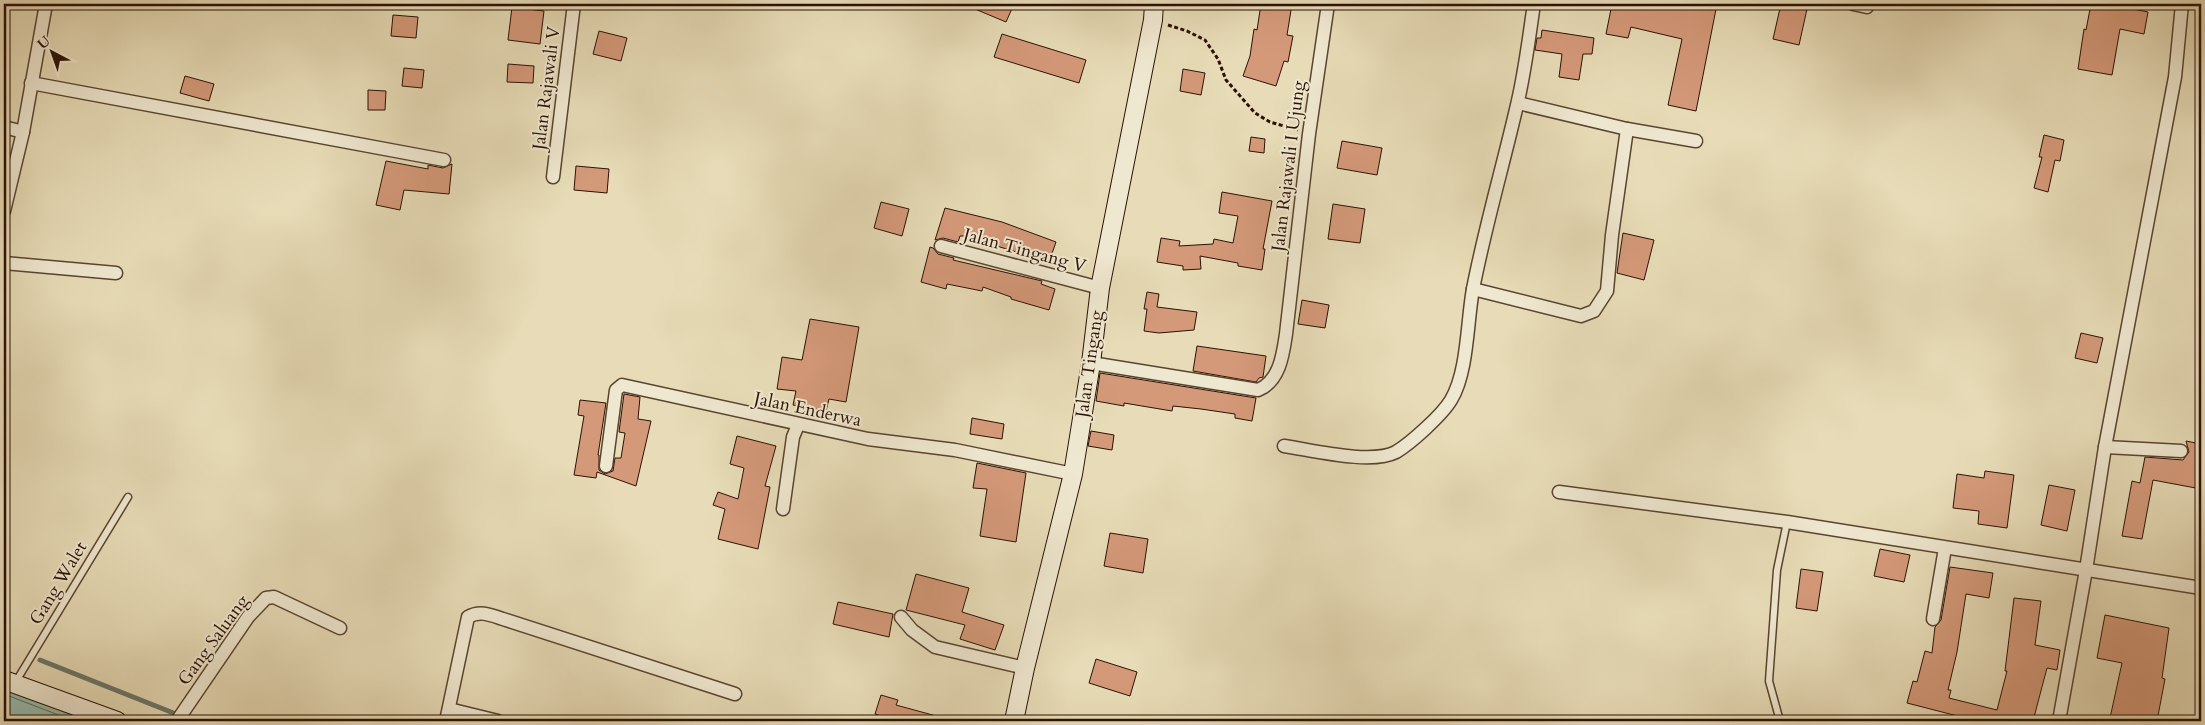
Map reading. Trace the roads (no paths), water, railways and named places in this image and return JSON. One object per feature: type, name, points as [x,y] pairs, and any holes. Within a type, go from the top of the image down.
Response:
[{"type":"main road","name":"Jalan Tingang","points":[[1014,721],[1025,668],[1073,474],[1091,363],[1100,288],[1154,12]]},
{"type":"main road","points":[[9,682],[117,721]]},
{"type":"street","points":[[4,211],[23,132],[46,4]]},
{"type":"street","name":"Jalan Rajawali V","points":[[553,177],[574,4]]},
{"type":"street","name":"Jalan Rajawali I Ujung","points":[[1091,363],[1258,390],[1267,386],[1273,378],[1282,359],[1286,334],[1309,134],[1328,4]]},
{"type":"street","points":[[1284,446],[1365,458],[1380,457],[1396,452],[1438,416],[1452,399],[1460,378],[1473,290],[1518,102],[1534,4]]},
{"type":"street","points":[[1853,4],[1867,8]]},
{"type":"street","points":[[2059,721],[2086,570],[2104,447],[2175,77],[2182,4]]},
{"type":"street","points":[[32,83],[444,160]]},
{"type":"street","points":[[1518,102],[1626,129],[1696,141]]},
{"type":"street","points":[[4,127],[23,132]]},
{"type":"street","points":[[1473,290],[1581,316],[1594,311],[1607,292],[1612,235],[1626,129]]},
{"type":"street","name":"Jalan Tingang V","points":[[941,246],[1100,288]]},
{"type":"street","points":[[4,263],[116,273]]},
{"type":"street","name":"Jalan Enderwa","points":[[606,466],[616,390],[622,385],[868,439],[955,450],[1073,474]]},
{"type":"street","points":[[783,510],[793,437],[798,425]]},
{"type":"street","points":[[2104,447],[2180,451]]},
{"type":"street","points":[[1558,492],[1787,522],[2201,588]]},
{"type":"street","points":[[1932,619],[1945,548]]},
{"type":"street","name":"Gang Saluang","points":[[177,721],[248,617],[266,598],[274,598],[340,628]]},
{"type":"street","points":[[498,721],[448,715],[468,617],[475,613],[485,613],[735,694]]},
{"type":"street","points":[[901,617],[912,630],[936,647],[1025,668]]},
{"type":"lane","name":"Gang Walet","points":[[9,682],[128,498]]},
{"type":"lane","points":[[1780,721],[1769,681],[1777,570],[1787,522]]},
{"type":"water","points":[[4,689],[88,721],[21,721],[4,715]]},
{"type":"waterway","points":[[40,660],[181,716]]}]
